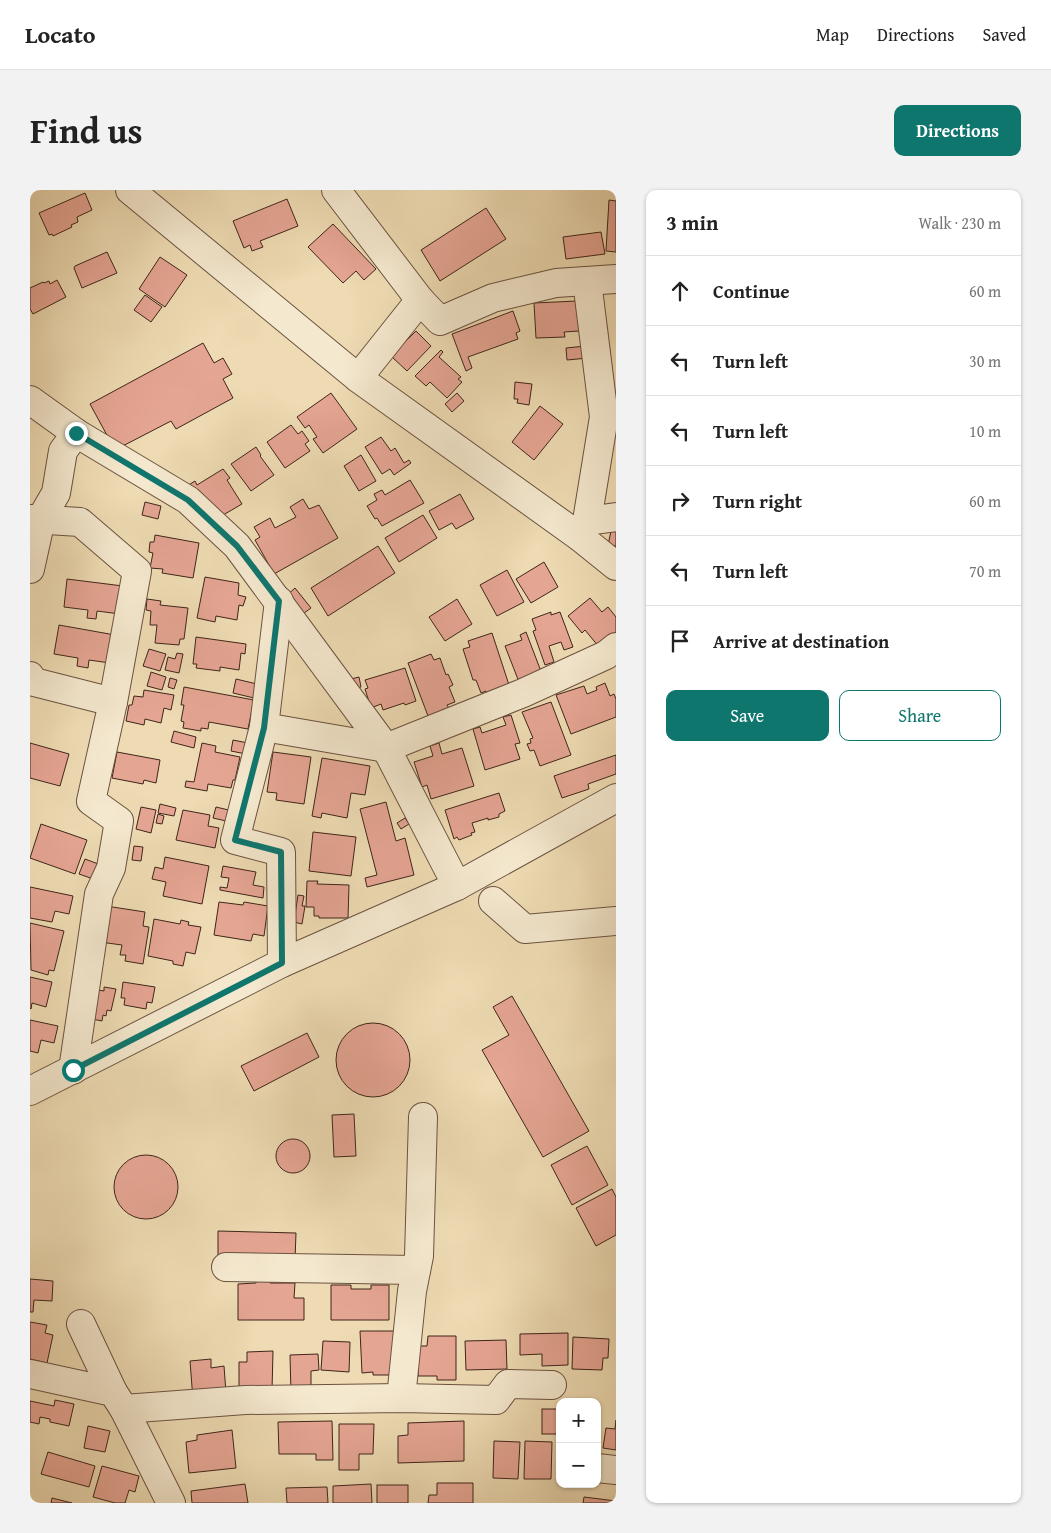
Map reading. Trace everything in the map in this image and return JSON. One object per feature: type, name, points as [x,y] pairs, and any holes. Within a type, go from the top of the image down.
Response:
[{"type":"street","points":[[130,190],[358,378],[583,529],[616,566]]},
{"type":"street","points":[[336,190],[420,300],[440,321],[494,298],[556,283],[616,279]]},
{"type":"street","points":[[583,529],[604,417],[605,352],[587,281]]},
{"type":"street","points":[[358,378],[420,300]]},
{"type":"street","points":[[30,400],[76,433],[188,500],[237,546],[386,748],[457,886]]},
{"type":"street","points":[[30,569],[35,519],[56,493],[63,451],[76,433]]},
{"type":"street","points":[[583,529],[616,517]]},
{"type":"street","points":[[35,519],[80,522],[136,570],[113,702],[91,801],[119,821],[111,868],[99,894],[73,1070]]},
{"type":"street","points":[[279,601],[264,728],[235,840],[281,852],[282,963]]},
{"type":"street","points":[[264,728],[386,748],[523,693],[606,655],[616,647]]},
{"type":"street","points":[[30,676],[34,682],[113,702]]},
{"type":"street","points":[[30,1091],[282,963],[457,886],[616,798]]},
{"type":"street","points":[[493,901],[525,929],[616,920]]},
{"type":"street","points":[[401,1398],[412,1291],[420,1256],[423,1117]]},
{"type":"street","points":[[226,1267],[416,1270]]},
{"type":"street","points":[[81,1324],[171,1503]]},
{"type":"street","points":[[30,1374],[118,1400],[401,1398],[496,1400],[508,1384],[552,1385]]},
{"type":"street","points":[[601,1468],[616,1470]]},
{"type":"building","points":[[85,193],[92,210],[77,217],[78,222],[71,225],[72,227],[53,236],[52,234],[49,235],[39,213]]},
{"type":"building","points":[[287,199],[298,226],[260,241],[263,247],[252,251],[250,245],[244,248],[233,221]]},
{"type":"building","points":[[609,200],[616,201],[616,252],[606,251]]},
{"type":"building","points":[[486,208],[506,239],[440,281],[421,250]]},
{"type":"building","points":[[333,224],[376,269],[364,280],[356,271],[343,283],[308,247]]},
{"type":"building","points":[[601,232],[605,254],[566,259],[563,237]]},
{"type":"building","points":[[107,252],[117,273],[82,288],[74,268],[75,266]]},
{"type":"building","points":[[160,257],[187,275],[165,307],[139,289]]},
{"type":"building","points":[[57,280],[66,297],[33,314],[30,309],[30,288],[43,282],[49,281],[50,284]]},
{"type":"building","points":[[145,295],[162,307],[151,322],[134,310]]},
{"type":"building","points":[[577,301],[579,331],[564,332],[565,337],[536,338],[534,303]]},
{"type":"building","points":[[513,311],[520,331],[516,333],[518,339],[468,357],[472,368],[466,371],[452,334]]},
{"type":"building","points":[[416,331],[431,346],[407,371],[391,356]]},
{"type":"building","points":[[203,343],[214,363],[223,358],[232,374],[223,379],[233,398],[176,429],[171,421],[115,450],[90,404]]},
{"type":"building","points":[[586,346],[588,358],[567,360],[566,348]]},
{"type":"building","points":[[441,350],[443,352],[439,357],[461,377],[458,379],[462,382],[447,398],[430,382],[426,386],[415,376]]},
{"type":"building","points":[[515,382],[532,384],[529,405],[517,403],[518,399],[514,399]]},
{"type":"building","points":[[331,393],[357,429],[323,453],[313,439],[317,437],[309,425],[305,428],[297,417]]},
{"type":"building","points":[[457,393],[464,401],[452,412],[445,404]]},
{"type":"building","points":[[540,406],[563,424],[534,460],[512,442]]},
{"type":"building","points":[[291,425],[298,434],[302,431],[309,441],[305,444],[310,451],[285,468],[267,442]]},
{"type":"building","points":[[381,437],[391,451],[395,448],[404,463],[409,460],[411,463],[394,475],[390,469],[382,474],[365,447]]},
{"type":"building","points":[[256,447],[260,456],[274,475],[251,491],[231,464]]},
{"type":"building","points":[[361,455],[376,481],[359,491],[344,466]]},
{"type":"building","points":[[223,469],[230,478],[227,480],[242,504],[218,518],[187,486],[195,481],[197,485]]},
{"type":"building","points":[[410,480],[424,503],[382,526],[367,506],[377,500],[374,494],[382,490],[385,495]]},
{"type":"building","points":[[460,494],[474,519],[456,529],[452,523],[439,530],[429,511]]},
{"type":"building","points":[[303,499],[309,509],[319,505],[338,538],[274,574],[255,540],[260,537],[254,527],[270,518],[275,528],[296,517],[290,507]]},
{"type":"building","points":[[145,502],[161,506],[158,519],[142,515]]},
{"type":"building","points":[[423,515],[437,538],[399,562],[385,538]]},
{"type":"building","points":[[613,522],[616,522],[616,546],[608,545]]},
{"type":"building","points":[[155,535],[199,543],[193,578],[162,573],[163,569],[150,568],[153,553],[149,552],[150,542],[154,542]]},
{"type":"building","points":[[378,546],[395,573],[328,616],[311,588]]},
{"type":"building","points":[[544,562],[558,587],[531,603],[516,579]]},
{"type":"building","points":[[507,570],[524,602],[497,616],[480,585]]},
{"type":"building","points":[[205,577],[239,583],[238,595],[246,597],[243,606],[239,605],[237,620],[216,616],[215,622],[197,618]]},
{"type":"building","points":[[67,579],[123,586],[120,614],[97,611],[96,619],[87,618],[88,610],[64,607]]},
{"type":"building","points":[[295,588],[311,608],[300,616],[285,597]]},
{"type":"building","points":[[590,598],[602,612],[608,607],[616,617],[616,634],[599,647],[585,630],[582,633],[568,616]]},
{"type":"building","points":[[147,599],[161,601],[160,605],[188,608],[184,639],[180,639],[179,645],[155,643],[157,625],[150,625],[151,611],[146,610]]},
{"type":"building","points":[[457,599],[472,624],[445,641],[429,617]]},
{"type":"building","points":[[551,612],[551,615],[560,612],[573,647],[564,650],[561,642],[549,646],[554,662],[545,665],[533,631],[536,630],[532,619]]},
{"type":"building","points":[[59,625],[115,635],[110,663],[89,660],[88,668],[77,666],[78,658],[54,654]]},
{"type":"building","points":[[526,632],[542,674],[519,682],[505,646],[522,640],[520,635]]},
{"type":"building","points":[[492,633],[510,688],[488,696],[486,691],[481,693],[476,680],[473,680],[463,649],[470,647],[468,641]]},
{"type":"building","points":[[196,637],[246,644],[245,654],[241,653],[239,670],[220,667],[220,671],[196,668],[197,664],[193,664]]},
{"type":"building","points":[[149,649],[166,654],[160,671],[143,666]]},
{"type":"building","points":[[177,653],[183,654],[179,673],[165,670],[168,657],[175,659]]},
{"type":"building","points":[[431,654],[434,660],[440,658],[446,675],[448,674],[453,685],[449,687],[455,702],[447,705],[449,708],[428,716],[408,663]]},
{"type":"building","points":[[405,668],[416,701],[383,710],[381,704],[371,708],[365,689],[368,688],[365,680]]},
{"type":"building","points":[[151,672],[166,677],[162,690],[147,686]]},
{"type":"building","points":[[359,677],[361,687],[349,690],[347,680]]},
{"type":"building","points":[[170,678],[177,680],[174,689],[168,687]]},
{"type":"building","points":[[236,679],[257,684],[254,698],[233,693]]},
{"type":"building","points":[[605,683],[610,696],[614,694],[616,699],[616,717],[571,734],[556,695],[584,686],[587,694],[597,690],[596,687]]},
{"type":"building","points":[[184,687],[254,700],[248,729],[209,722],[208,729],[201,728],[201,731],[183,728],[184,722],[181,721],[184,705],[181,705]]},
{"type":"building","points":[[144,690],[174,695],[171,710],[164,708],[161,723],[145,719],[144,725],[126,721],[129,705],[132,705],[134,696],[143,697]]},
{"type":"building","points":[[551,702],[571,755],[540,766],[534,750],[530,751],[527,744],[531,743],[530,739],[533,738],[522,712]]},
{"type":"building","points":[[511,715],[520,743],[515,744],[520,759],[485,770],[473,729],[480,727],[482,733],[506,725],[503,717]]},
{"type":"building","points":[[174,731],[196,737],[194,748],[171,742]]},
{"type":"building","points":[[233,740],[248,743],[246,754],[231,751]]},
{"type":"building","points":[[30,743],[69,754],[60,786],[30,778]]},
{"type":"building","points":[[202,743],[216,746],[215,752],[240,757],[235,780],[233,780],[231,788],[208,784],[207,791],[185,787],[186,781],[194,782]]},
{"type":"building","points":[[439,743],[442,754],[462,748],[474,786],[431,799],[427,785],[422,787],[414,762],[433,756],[430,746]]},
{"type":"building","points":[[117,752],[160,760],[156,783],[144,780],[143,784],[112,778]]},
{"type":"building","points":[[273,752],[311,757],[304,804],[276,800],[277,793],[267,792]]},
{"type":"building","points":[[616,755],[616,774],[588,784],[589,789],[562,798],[554,776]]},
{"type":"building","points":[[322,758],[370,766],[365,795],[351,793],[347,818],[322,813],[321,818],[312,816]]},
{"type":"building","points":[[499,793],[505,811],[499,814],[499,817],[472,823],[475,832],[471,833],[472,835],[459,840],[457,837],[454,839],[445,810]]},
{"type":"building","points":[[386,802],[396,841],[405,838],[414,875],[367,887],[365,878],[377,875],[360,809]]},
{"type":"building","points":[[160,804],[176,808],[174,816],[158,813]]},
{"type":"building","points":[[141,807],[156,810],[151,833],[136,829]]},
{"type":"building","points":[[216,807],[237,812],[235,823],[213,818]]},
{"type":"building","points":[[183,810],[210,815],[208,826],[219,828],[215,848],[176,840]]},
{"type":"building","points":[[158,814],[164,816],[162,824],[156,823]]},
{"type":"building","points":[[405,818],[409,824],[401,829],[397,823]]},
{"type":"building","points":[[41,824],[87,840],[75,874],[30,858]]},
{"type":"building","points":[[313,832],[356,837],[351,876],[309,871]]},
{"type":"building","points":[[134,846],[143,847],[141,861],[132,860]]},
{"type":"building","points":[[165,857],[209,866],[202,904],[163,896],[166,882],[152,879],[155,867],[163,869]]},
{"type":"building","points":[[85,859],[101,865],[96,880],[79,874]]},
{"type":"building","points":[[223,866],[256,872],[253,885],[264,887],[263,898],[220,890],[220,887],[227,888],[229,878],[221,877]]},
{"type":"building","points":[[307,881],[318,881],[317,884],[349,885],[348,918],[319,918],[319,916],[314,916],[314,907],[306,907]]},
{"type":"building","points":[[30,887],[73,896],[69,914],[55,911],[52,922],[30,918]]},
{"type":"building","points":[[298,895],[304,896],[302,906],[305,906],[302,924],[294,922]]},
{"type":"building","points":[[219,902],[243,905],[244,902],[268,906],[264,936],[253,934],[251,941],[214,935]]},
{"type":"building","points":[[106,906],[145,912],[143,926],[149,927],[143,964],[125,961],[126,955],[120,955],[122,945],[100,942]]},
{"type":"building","points":[[154,919],[180,924],[181,920],[189,922],[188,925],[201,927],[195,954],[186,952],[183,966],[173,964],[173,961],[148,956]]},
{"type":"building","points":[[30,923],[64,931],[54,971],[49,970],[48,975],[31,970]]},
{"type":"building","points":[[30,977],[52,982],[46,1007],[32,1003],[30,1008]]},
{"type":"building","points":[[123,982],[155,987],[152,1003],[147,1002],[146,1009],[124,1005],[125,998],[121,998]]},
{"type":"building","points":[[104,987],[116,989],[111,1011],[107,1010],[106,1016],[103,1015],[102,1021],[82,1017],[88,988],[104,991]]},
{"type":"building","points":[[512,996],[589,1131],[543,1157],[482,1050],[509,1035],[493,1007]]},
{"type":"building","points":[[30,1020],[58,1026],[54,1043],[41,1040],[38,1053],[30,1051]]},
{"type":"building","points":[[373,1023],[387,1026],[399,1034],[407,1046],[410,1060],[407,1074],[399,1086],[387,1094],[373,1097],[359,1094],[347,1086],[339,1074],[336,1060],[339,1046],[347,1034],[359,1026]]},
{"type":"building","points":[[307,1033],[319,1057],[254,1091],[241,1066]]},
{"type":"building","points":[[354,1114],[356,1156],[334,1157],[332,1115]]},
{"type":"building","points":[[293,1139],[300,1140],[305,1144],[309,1149],[309,1163],[305,1168],[300,1172],[293,1173],[286,1172],[281,1168],[277,1163],[276,1156],[277,1149],[281,1144],[286,1140]]},
{"type":"building","points":[[587,1146],[608,1185],[572,1205],[551,1165]]},
{"type":"building","points":[[140,1155],[152,1155],[169,1164],[176,1175],[178,1187],[176,1199],[169,1210],[152,1219],[140,1219],[128,1214],[119,1205],[114,1193],[114,1181],[119,1169],[128,1160]]},
{"type":"building","points":[[612,1189],[616,1197],[616,1235],[596,1246],[576,1208]]},
{"type":"building","points":[[218,1231],[296,1233],[295,1260],[218,1258]]},
{"type":"building","points":[[256,1278],[270,1278],[270,1283],[295,1283],[294,1298],[304,1298],[304,1320],[238,1320],[238,1284],[256,1283]]},
{"type":"building","points":[[30,1279],[53,1281],[52,1301],[34,1300],[33,1312],[30,1312]]},
{"type":"building","points":[[331,1285],[351,1285],[351,1289],[371,1289],[371,1285],[389,1285],[389,1320],[331,1320]]},
{"type":"building","points":[[30,1322],[47,1325],[45,1333],[53,1335],[47,1363],[30,1359]]},
{"type":"building","points":[[360,1331],[397,1331],[394,1375],[373,1375],[373,1372],[362,1373]]},
{"type":"building","points":[[568,1333],[568,1365],[542,1366],[542,1354],[520,1355],[520,1334]]},
{"type":"building","points":[[428,1336],[456,1336],[456,1380],[437,1380],[437,1376],[418,1376],[418,1346],[427,1346]]},
{"type":"building","points":[[573,1337],[609,1339],[608,1358],[603,1358],[602,1370],[572,1369]]},
{"type":"building","points":[[506,1340],[507,1369],[466,1370],[465,1341]]},
{"type":"building","points":[[323,1341],[350,1342],[349,1372],[321,1370]]},
{"type":"building","points":[[273,1351],[272,1391],[239,1391],[239,1362],[247,1362],[247,1352]]},
{"type":"building","points":[[318,1354],[319,1370],[311,1371],[311,1393],[291,1393],[290,1355]]},
{"type":"building","points":[[211,1359],[211,1368],[224,1366],[226,1393],[193,1400],[190,1361]]},
{"type":"building","points":[[55,1400],[74,1404],[69,1426],[50,1422],[50,1419],[40,1417],[39,1424],[30,1422],[30,1401],[54,1406]]},
{"type":"building","points":[[542,1409],[556,1409],[556,1434],[542,1434]]},
{"type":"building","points":[[616,1420],[616,1450],[603,1448],[606,1428],[615,1429]]},
{"type":"building","points":[[332,1421],[333,1460],[316,1460],[316,1454],[279,1454],[278,1422]]},
{"type":"building","points":[[464,1421],[464,1461],[398,1463],[398,1436],[408,1435],[408,1423]]},
{"type":"building","points":[[339,1424],[374,1424],[373,1454],[359,1454],[359,1470],[339,1470]]},
{"type":"building","points":[[88,1426],[110,1431],[105,1452],[84,1448]]},
{"type":"building","points":[[232,1430],[236,1468],[189,1473],[186,1442],[197,1440],[197,1435]]},
{"type":"building","points":[[494,1441],[520,1442],[518,1479],[493,1478]]},
{"type":"building","points":[[525,1441],[552,1442],[551,1479],[524,1479]]},
{"type":"building","points":[[48,1452],[95,1466],[89,1487],[41,1474]]},
{"type":"building","points":[[102,1466],[139,1476],[135,1492],[129,1490],[125,1503],[115,1503],[93,1497]]},
{"type":"building","points":[[437,1483],[473,1483],[473,1503],[428,1503],[429,1495],[437,1495]]},
{"type":"building","points":[[245,1484],[248,1503],[192,1503],[191,1491]]},
{"type":"building","points":[[371,1484],[372,1503],[333,1503],[333,1486]]},
{"type":"building","points":[[377,1485],[408,1485],[408,1503],[377,1503]]},
{"type":"building","points":[[327,1487],[328,1503],[287,1503],[286,1488]]},
{"type":"building","points":[[584,1497],[616,1501],[616,1503],[583,1503]]},
{"type":"building","points":[[52,1498],[72,1503],[51,1503]]},
{"type":"route","points":[[73,1070],[282,963],[281,852],[235,840],[264,728],[279,601],[237,546],[188,500],[76,433]]}]
